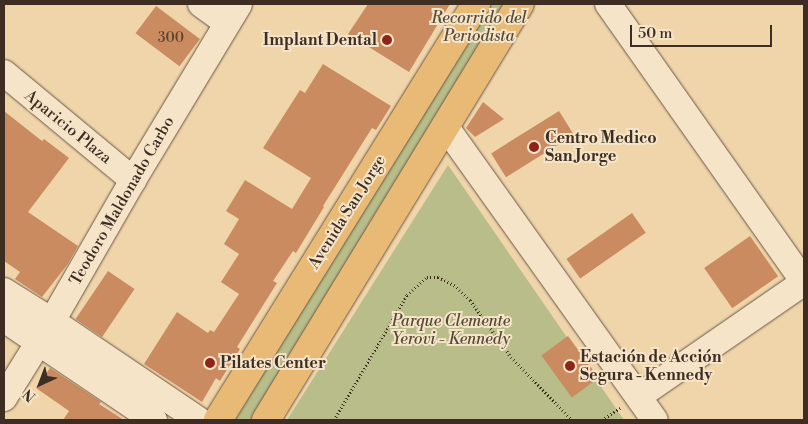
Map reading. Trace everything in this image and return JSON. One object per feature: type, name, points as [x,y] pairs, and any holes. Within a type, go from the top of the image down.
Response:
[{"type":"main road","name":"Avenida San Jorge","points":[[218,420],[476,4]]},
{"type":"main road","points":[[266,420],[520,4]]},
{"type":"street","points":[[200,4],[233,14]]},
{"type":"street","points":[[608,4],[804,282],[638,396]]},
{"type":"street","name":"Teodoro Maldonado Carbo","points":[[4,398],[52,321],[133,180],[233,14]]},
{"type":"street","name":"Aparicio Plaza","points":[[4,73],[133,180]]},
{"type":"street","points":[[445,126],[655,420]]},
{"type":"street","points":[[4,291],[199,420]]},
{"type":"street","points":[[4,319],[154,420]]},
{"type":"path","points":[[334,420],[407,295],[427,277],[438,277],[454,285],[470,300],[511,357],[572,420]]},
{"type":"green space","name":"Recorrido del Periodista","points":[[466,4],[520,4],[266,420],[218,420]]},
{"type":"green space","name":"Parque Clemente Yerovi - Kennedy","points":[[448,165],[624,420],[287,420]]},
{"type":"building","points":[[368,4],[450,4],[409,72],[348,34]]},
{"type":"building","points":[[156,6],[200,39],[179,66],[136,33]]},
{"type":"building","points":[[323,64],[391,106],[376,130],[372,128],[296,253],[293,251],[273,281],[277,283],[237,347],[240,349],[220,381],[216,378],[202,402],[144,364],[177,312],[208,333],[210,330],[214,332],[239,294],[221,282],[239,254],[224,244],[239,219],[226,211],[245,180],[292,209],[311,178],[263,148],[300,90],[305,93]]},
{"type":"building","points":[[483,102],[504,119],[475,137],[466,128]]},
{"type":"building","points":[[4,111],[42,141],[44,139],[69,158],[28,212],[78,246],[67,265],[42,297],[15,279],[20,272],[4,261]]},
{"type":"building","name":"Centro Medico San Jorge","points":[[559,111],[574,135],[506,177],[491,153]]},
{"type":"building","points":[[632,213],[646,233],[580,279],[566,259]]},
{"type":"building","points":[[750,236],[778,276],[732,308],[704,268]]},
{"type":"building","points":[[108,271],[135,289],[102,337],[76,319]]},
{"type":"building","name":"Estación de Acción Segura - Kennedy","points":[[568,336],[599,378],[572,397],[541,355]]},
{"type":"building","points":[[50,368],[101,402],[99,404],[124,420],[63,420],[69,411],[36,388]]},
{"type":"place","name":"Implant Dental","points":[[387,40]]},
{"type":"place","name":"Centro Medico San Jorge","points":[[534,147]]},
{"type":"place","name":"Pilates Center","points":[[210,363]]},
{"type":"place","name":"Estación de Acción Segura - Kennedy","points":[[570,366]]}]
